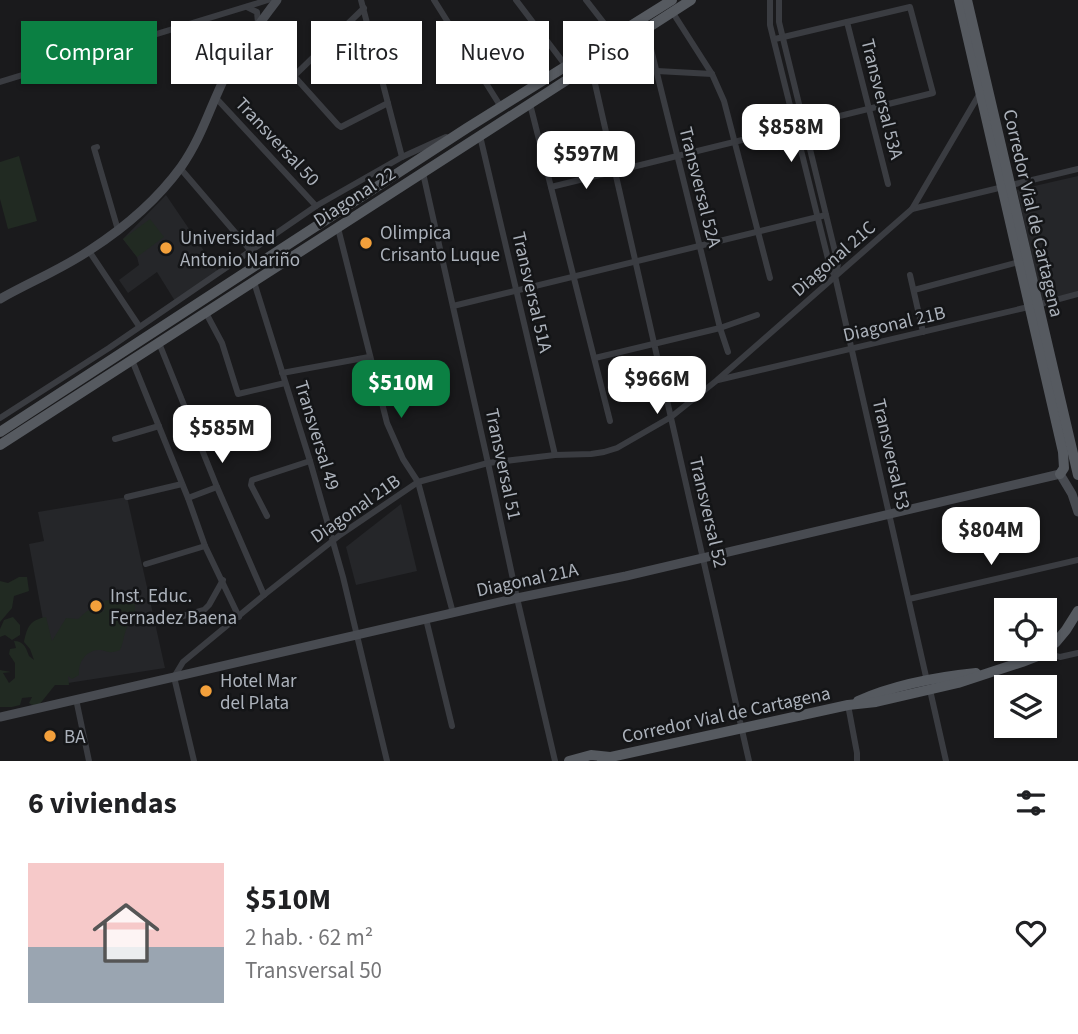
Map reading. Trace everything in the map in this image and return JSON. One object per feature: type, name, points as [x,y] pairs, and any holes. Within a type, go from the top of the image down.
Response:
[{"type":"main road","name":"Diagonal 22","points":[[638,21],[672,0]]},
{"type":"main road","name":"Diagonal 22","points":[[654,24],[691,0]]},
{"type":"main road","name":"Corredor Vial de Cartagena","points":[[959,0],[980,93],[1006,187],[1019,262],[1078,473]]},
{"type":"main road","name":"Corredor Vial de Cartagena","points":[[967,0],[1064,460],[1064,468],[1060,474]]},
{"type":"main road","name":"Diagonal 22","points":[[0,432],[563,68]]},
{"type":"main road","name":"Diagonal 22","points":[[0,445],[563,83]]},
{"type":"main road","name":"Corredor Vial de Cartagena","points":[[1057,639],[1078,611]]},
{"type":"main road","name":"Corredor Vial de Cartagena","points":[[569,761],[591,755],[607,759],[848,705],[876,693],[929,685],[958,675],[989,672],[1026,661]]},
{"type":"street","points":[[0,82],[246,3],[268,0]]},
{"type":"street","points":[[261,21],[277,0]]},
{"type":"street","points":[[362,0],[402,156]]},
{"type":"street","points":[[434,0],[501,107]]},
{"type":"street","points":[[516,0],[563,62]]},
{"type":"street","points":[[586,0],[602,21]]},
{"type":"street","name":"Transversal 53","points":[[770,0],[771,25],[778,38],[804,124],[838,264],[835,276]]},
{"type":"street","name":"Transversal 53","points":[[779,0],[778,38],[795,126],[830,267],[835,276],[946,761]]},
{"type":"street","points":[[246,3],[257,12],[259,21]]},
{"type":"street","points":[[551,187],[933,93],[910,7],[778,38]]},
{"type":"street","points":[[364,8],[294,76],[341,127],[388,103]]},
{"type":"street","points":[[673,13],[712,74],[724,101],[770,278]]},
{"type":"street","name":"Transversal 53A","points":[[847,22],[888,184]]},
{"type":"street","name":"Transversal 52A","points":[[654,60],[728,352]]},
{"type":"street","points":[[657,71],[712,74]]},
{"type":"street","points":[[0,299],[89,251],[152,201],[180,168],[198,139],[222,84]]},
{"type":"street","name":"Transversal 52","points":[[595,84],[750,761]]},
{"type":"street","name":"Diagonal 21C","points":[[671,417],[716,381],[912,209],[980,93]]},
{"type":"street","name":"Transversal 50","points":[[216,98],[316,206]]},
{"type":"street","points":[[530,104],[610,421]]},
{"type":"street","points":[[0,418],[316,206],[402,156],[467,128]]},
{"type":"street","name":"Transversal 51A","points":[[480,136],[555,455]]},
{"type":"street","points":[[97,147],[94,148],[118,230]]},
{"type":"street","points":[[180,168],[251,251]]},
{"type":"street","points":[[912,209],[1078,169]]},
{"type":"street","name":"Transversal 51","points":[[423,173],[555,761]]},
{"type":"street","name":"Diagonal 21C","points":[[453,306],[826,215]]},
{"type":"street","points":[[338,228],[387,423],[403,459],[418,482],[453,613]]},
{"type":"street","points":[[89,251],[139,326]]},
{"type":"street","points":[[914,290],[1019,262]]},
{"type":"street","points":[[910,275],[923,332]]},
{"type":"street","name":"Transversal 49","points":[[254,282],[333,541],[387,761]]},
{"type":"street","name":"Diagonal 21B","points":[[716,381],[1078,294]]},
{"type":"street","points":[[206,313],[222,343],[238,394],[285,383]]},
{"type":"street","points":[[595,358],[720,328],[757,315]]},
{"type":"street","points":[[159,343],[264,595]]},
{"type":"street","points":[[282,373],[369,357]]},
{"type":"street","points":[[132,360],[205,546],[239,617]]},
{"type":"street","name":"Diagonal 21B","points":[[174,677],[183,662],[264,595],[333,541],[418,482],[488,463],[555,455],[591,454],[617,448],[671,417]]},
{"type":"street","points":[[115,439],[159,426]]},
{"type":"street","points":[[267,516],[251,485],[252,480],[310,461]]},
{"type":"street","points":[[1060,474],[1072,494],[1078,512]]},
{"type":"street","name":"Diagonal 21A","points":[[0,717],[517,598],[626,576],[1060,474]]},
{"type":"street","points":[[127,497],[182,484]]},
{"type":"street","points":[[188,498],[217,487]]},
{"type":"street","points":[[146,564],[205,546]]},
{"type":"street","points":[[909,599],[1078,560]]},
{"type":"street","points":[[162,622],[204,610],[223,580]]},
{"type":"street","points":[[426,619],[453,726]]},
{"type":"street","points":[[1057,656],[1078,653]]},
{"type":"street","points":[[174,677],[192,761]]},
{"type":"street","points":[[76,699],[89,761]]},
{"type":"street","points":[[848,705],[857,761]]},
{"type":"shaded area","points":[[19,156],[37,221],[8,229],[0,199],[0,162]]},
{"type":"shaded area","points":[[1078,176],[1078,291],[1042,301],[1017,190]]},
{"type":"shaded area","name":"Universidad Antonio Nariño","points":[[166,195],[219,273],[175,301],[157,272],[128,293],[119,280],[139,265],[137,257],[123,239]]},
{"type":"shaded area","points":[[150,219],[164,237],[137,257],[123,239]]},
{"type":"shaded area","name":"Inst. Educ. Fernadez Baena","points":[[127,497],[165,668],[55,685],[29,544],[44,541],[38,512]]},
{"type":"shaded area","points":[[401,504],[417,571],[356,585],[346,547]]},
{"type":"shaded area","points":[[19,577],[27,577],[29,591],[14,596],[12,608],[0,622],[0,581],[8,583]]},
{"type":"shaded area","points":[[121,598],[134,600],[135,611],[120,650],[98,650],[86,655],[81,662],[79,675],[72,679],[68,676],[69,685],[55,685],[39,705],[29,703],[32,697],[22,698],[20,705],[0,707],[0,670],[11,672],[3,673],[9,683],[15,678],[15,663],[9,654],[10,649],[16,648],[14,641],[22,644],[34,660],[24,642],[33,622],[46,617],[52,641],[66,618],[78,619],[87,611],[98,607],[104,612],[103,601]]},
{"type":"shaded area","points":[[13,617],[20,625],[20,635],[12,640],[5,635],[0,637],[4,620]]},
{"type":"place","name":"Olimpica Crisanto Luque","points":[[366,243]]},
{"type":"place","name":"Universidad Antonio Nariño","points":[[166,248]]},
{"type":"place","name":"Inst. Educ. Fernadez Baena","points":[[96,606]]},
{"type":"place","name":"Hotel Mar del Plata","points":[[206,691]]},
{"type":"place","name":"BA","points":[[50,736]]}]
